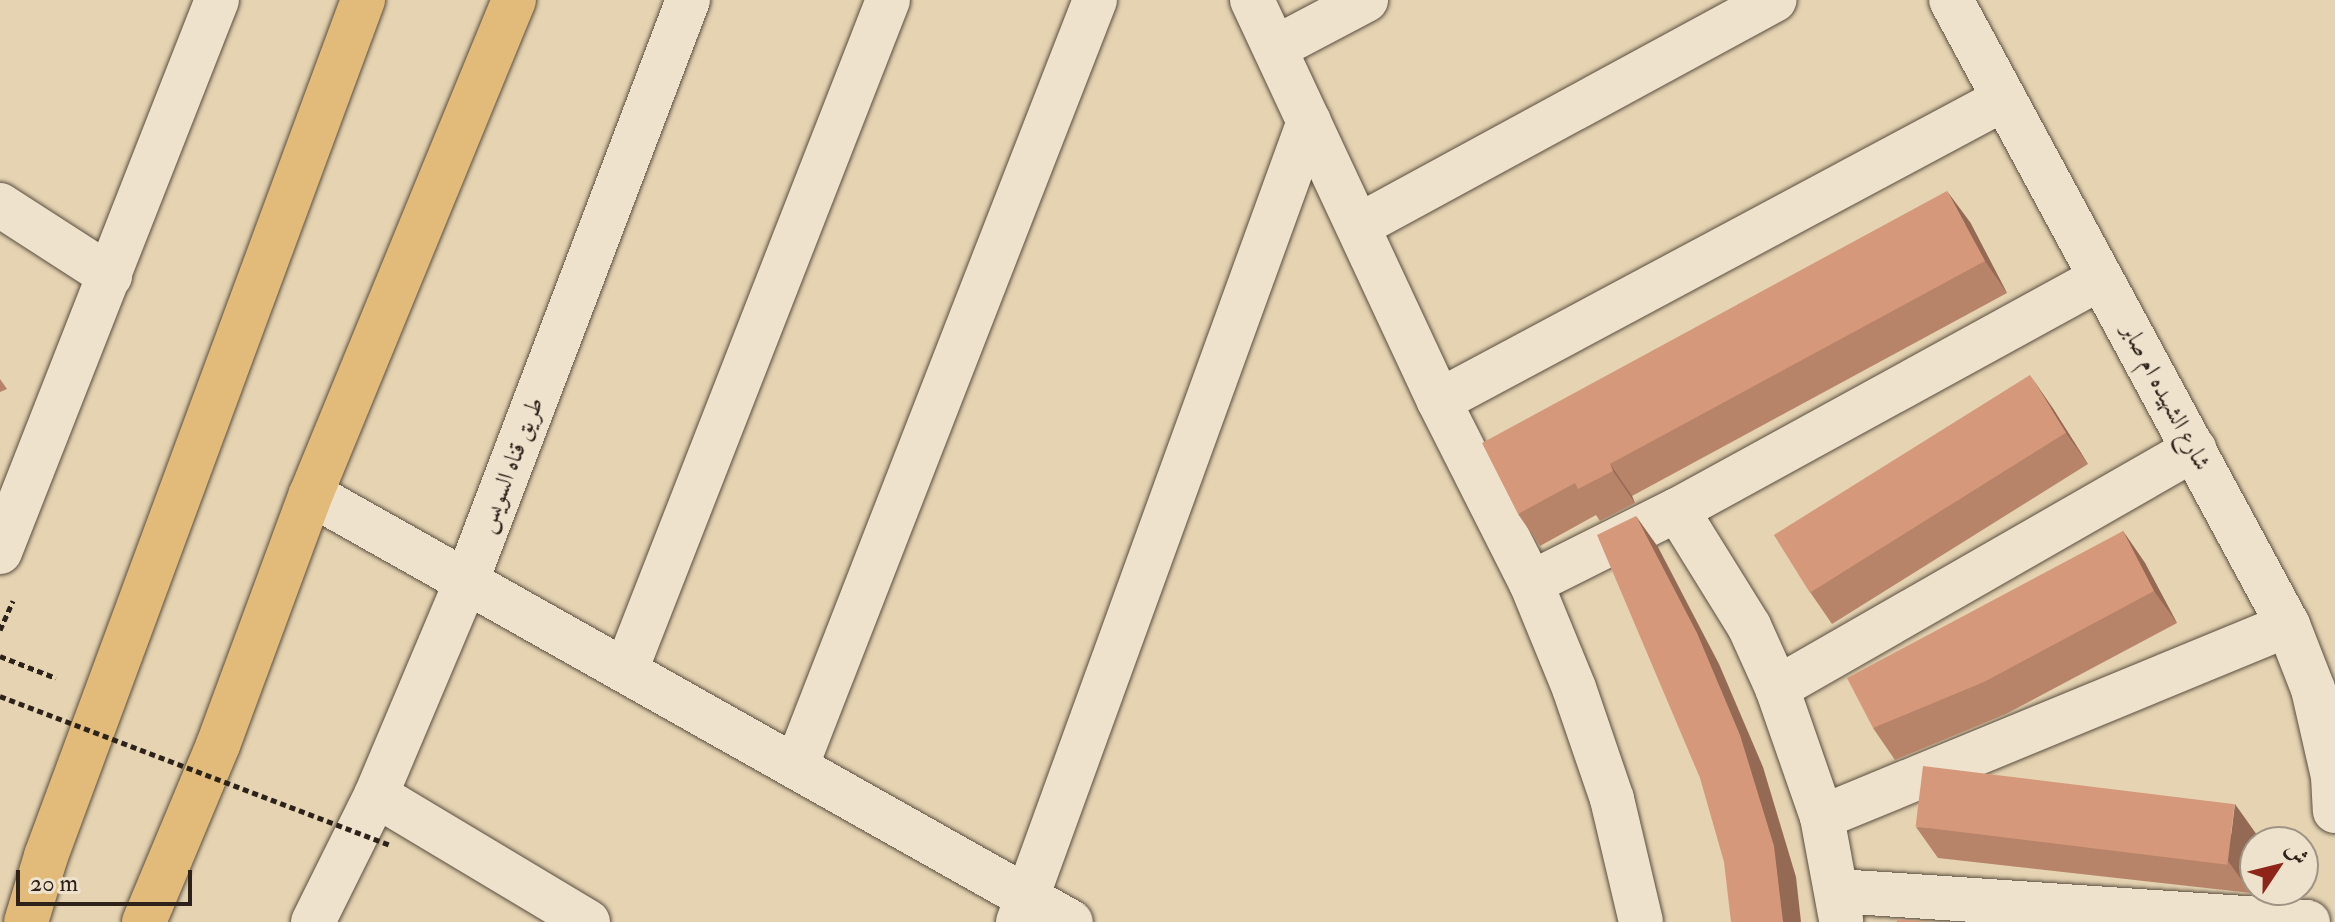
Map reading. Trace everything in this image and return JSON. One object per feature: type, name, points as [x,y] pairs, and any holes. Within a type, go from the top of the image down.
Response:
[{"type":"highway","points":[[26,922],[46,856],[363,0]]},
{"type":"highway","points":[[151,920],[311,494],[514,0]]},
{"type":"highway","points":[[0,920],[46,856]]},
{"type":"street","points":[[0,552],[217,0]]},
{"type":"street","name":"طريق قناه السويس","points":[[313,922],[376,795],[467,580],[688,0]]},
{"type":"street","points":[[626,670],[888,0]]},
{"type":"street","points":[[796,767],[1095,0]]},
{"type":"street","points":[[1252,0],[1439,401],[1531,583],[1574,688],[1612,799],[1641,922]]},
{"type":"street","points":[[1275,48],[1366,0]]},
{"type":"street","points":[[1358,226],[1775,0]]},
{"type":"street","name":"شارع الشهيده ام صابر","points":[[1951,0],[2288,625],[2313,689],[2333,776],[2335,811]]},
{"type":"street","points":[[1439,401],[2004,99]]},
{"type":"street","points":[[1022,909],[1309,121]]},
{"type":"street","points":[[0,205],[110,276]]},
{"type":"street","points":[[1531,583],[1677,510],[2101,278]]},
{"type":"street","points":[[1777,688],[2194,449]]},
{"type":"street","points":[[311,494],[796,767],[1022,909],[1071,922]]},
{"type":"street","points":[[1677,510],[1749,626],[1777,688],[1822,817],[1840,907],[2308,922]]},
{"type":"street","points":[[1822,817],[2288,625]]},
{"type":"street","points":[[376,795],[588,922]]},
{"type":"path","points":[[0,696],[391,845]]},
{"type":"building","points":[[1947,191],[1985,261],[1610,464],[1613,471],[1578,489],[1575,483],[1518,514],[1482,443]]},
{"type":"building","points":[[2030,375],[2066,433],[1810,593],[1774,535]]},
{"type":"building","points":[[1636,516],[1697,633],[1740,735],[1774,846],[1783,922],[1731,922],[1724,862],[1700,778],[1597,535]]},
{"type":"building","points":[[2123,531],[2154,591],[1984,682],[1873,728],[1847,678]]},
{"type":"building","points":[[1923,766],[2235,804],[2227,865],[1916,827]]},
{"type":"building","points":[[1897,919],[1932,922],[1897,922]]}]
